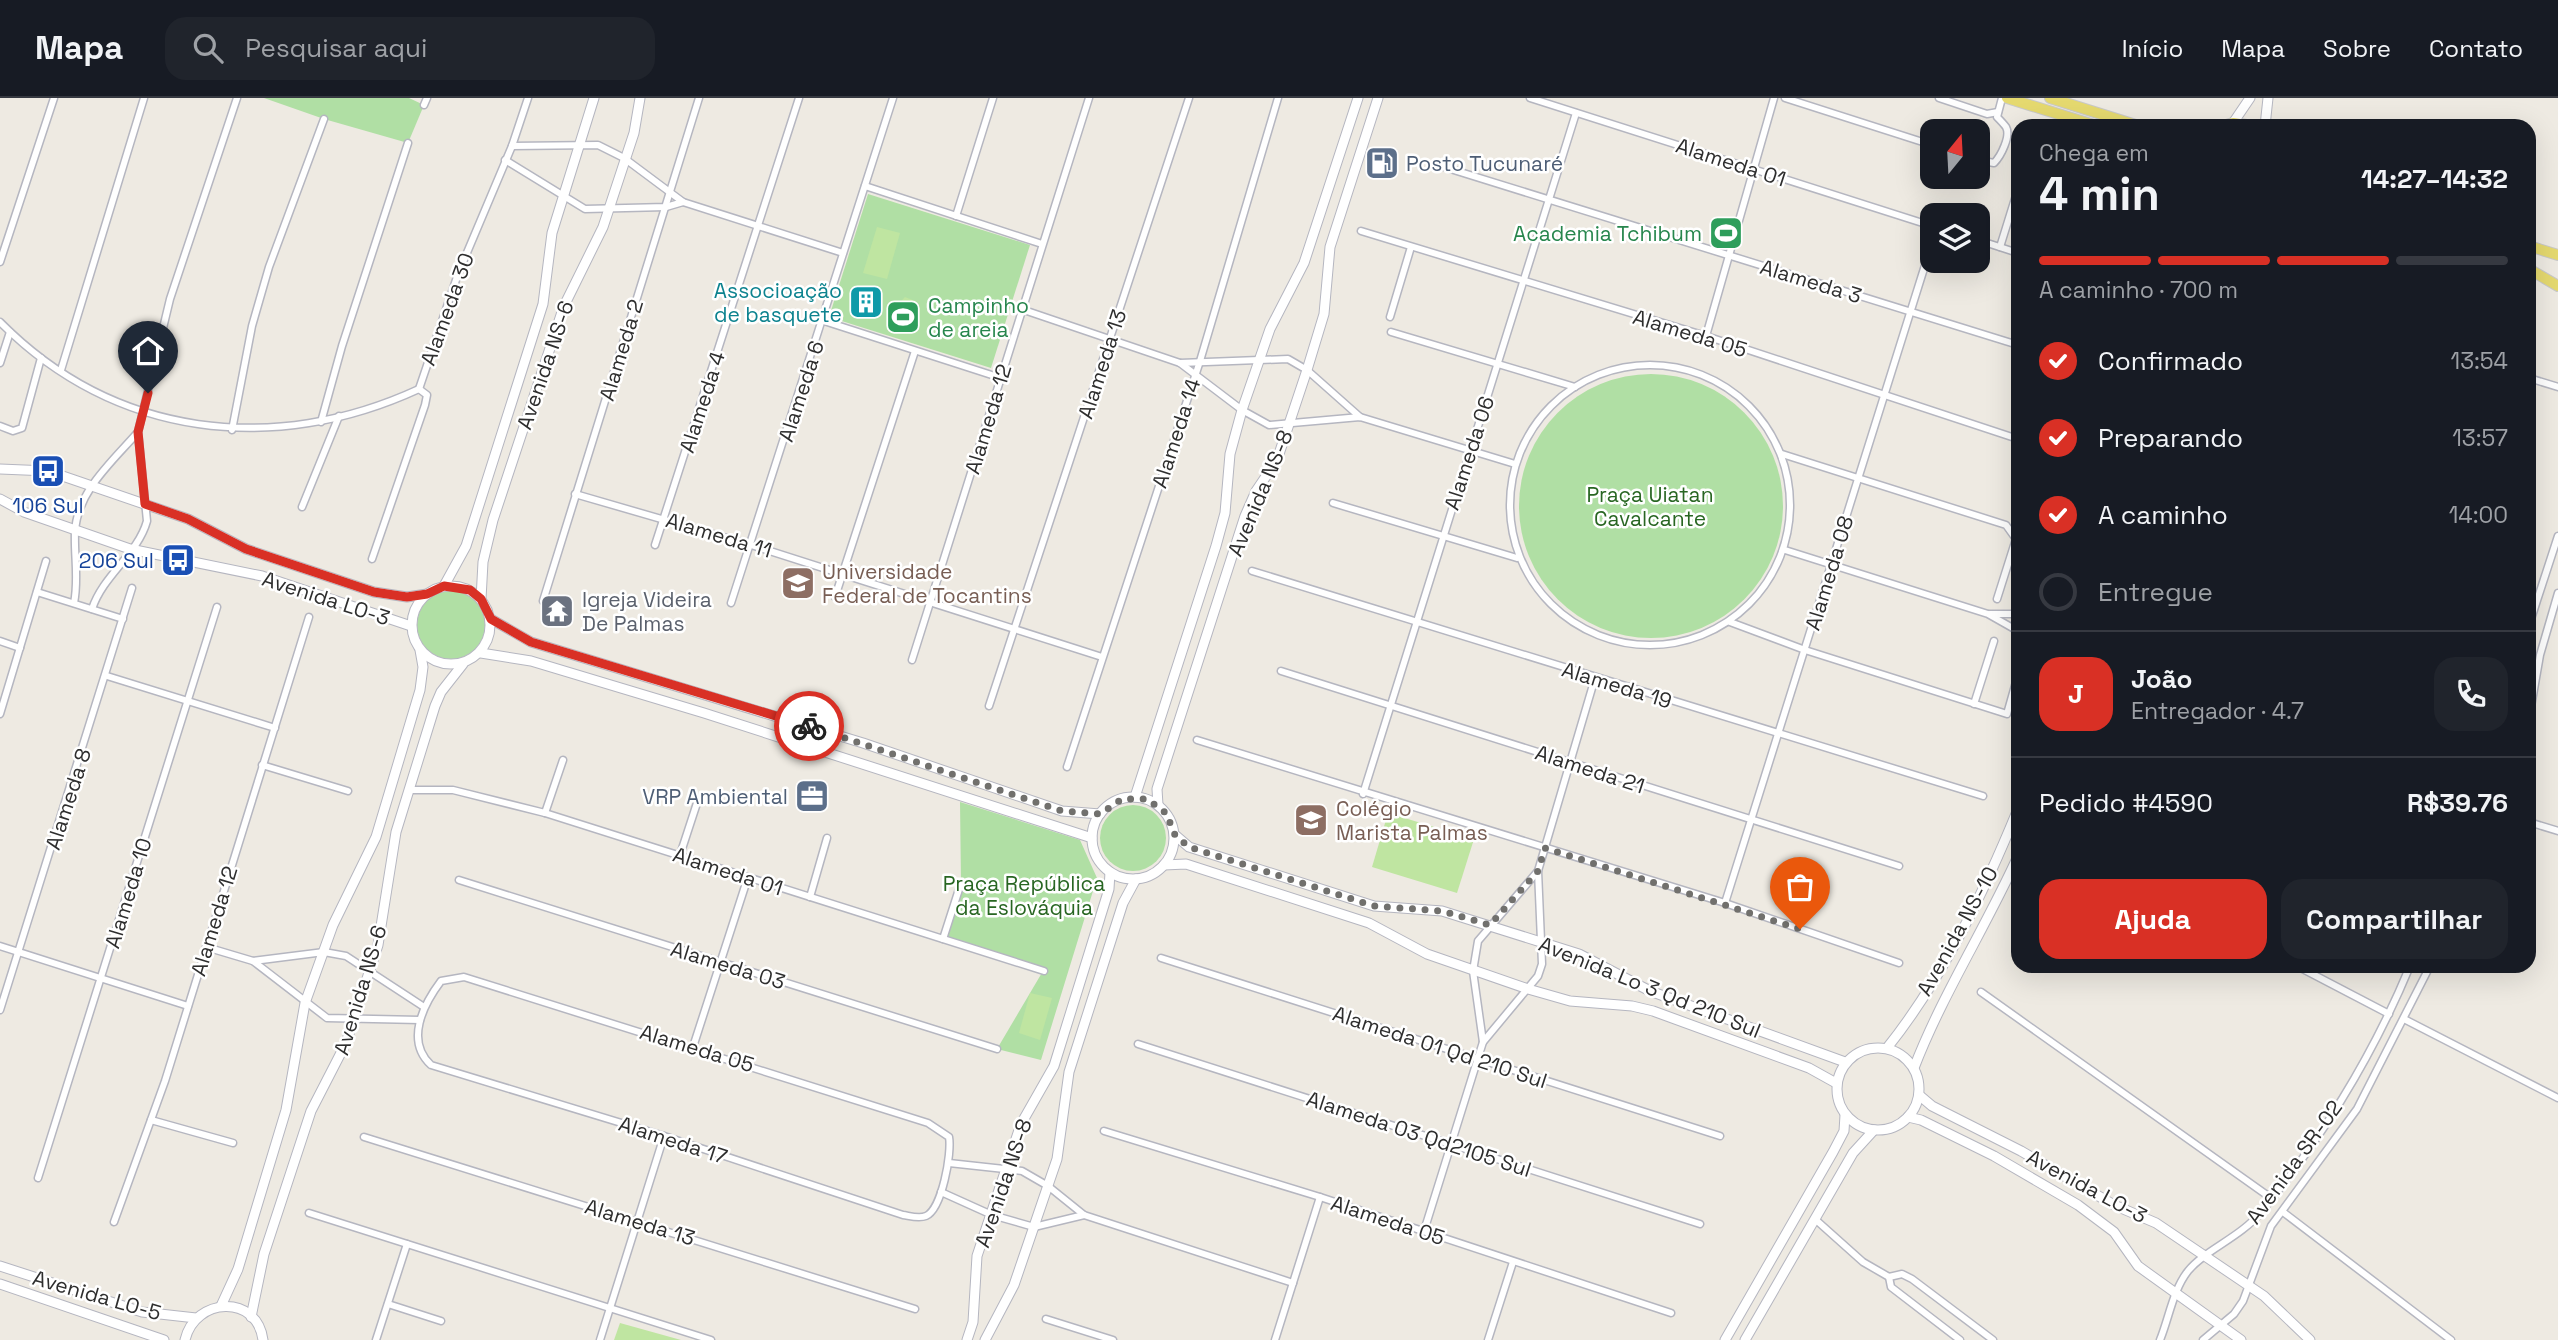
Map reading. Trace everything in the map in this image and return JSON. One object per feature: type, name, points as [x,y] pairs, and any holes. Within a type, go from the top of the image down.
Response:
[{"type":"main road","points":[[2005,98],[2074,119]]},
{"type":"main road","points":[[2050,98],[2117,119]]},
{"type":"main road","points":[[2536,248],[2558,255]]},
{"type":"main road","points":[[2536,273],[2558,286]]},
{"type":"street","points":[[0,262],[54,98]]},
{"type":"street","points":[[61,370],[144,98]]},
{"type":"street","points":[[92,610],[103,585],[143,534],[147,521],[138,432],[170,299],[237,98]]},
{"type":"street","name":"Alameda 30","points":[[372,559],[425,405],[427,395],[419,389],[458,274],[512,146],[528,98]]},
{"type":"street","name":"Avenida NS-6","points":[[444,586],[460,561],[470,535],[540,314],[552,233],[594,98]]},
{"type":"street","name":"Avenida NS-6","points":[[481,599],[483,562],[493,520],[564,306],[597,243],[609,210],[639,114],[640,98]]},
{"type":"street","name":"Alameda 2","points":[[543,601],[699,98]]},
{"type":"street","name":"Alameda 4","points":[[655,545],[760,226],[799,98]]},
{"type":"street","name":"Alameda 6","points":[[731,603],[824,321],[893,98]]},
{"type":"street","points":[[956,216],[993,98]]},
{"type":"street","name":"Alameda 12","points":[[912,660],[1089,98]]},
{"type":"street","name":"Alameda 13","points":[[989,706],[1189,98]]},
{"type":"street","name":"Alameda 14","points":[[1067,767],[1200,361],[1278,98]]},
{"type":"street","name":"Avenida NS-8","points":[[1135,797],[1222,524],[1230,454],[1242,410],[1281,304],[1304,263],[1358,98]]},
{"type":"street","name":"Avenida NS-8","points":[[1158,805],[1157,789],[1245,516],[1256,491],[1277,460],[1307,370],[1324,314],[1330,247],[1378,98]]},
{"type":"street","name":"Alameda 01","points":[[1530,98],[1920,222]]},
{"type":"street","points":[[1706,337],[1756,170],[1774,98]]},
{"type":"street","points":[[1785,98],[1920,141]]},
{"type":"street","points":[[1939,98],[1987,114],[1998,112]]},
{"type":"street","points":[[1990,162],[1994,163],[2000,156],[2007,131],[1998,120],[1998,112],[2005,98]]},
{"type":"street","points":[[2234,119],[2244,111],[2250,98]]},
{"type":"street","points":[[2265,119],[2268,98]]},
{"type":"street","name":"Alameda 06","points":[[1363,793],[1468,450],[1498,365],[1576,113]]},
{"type":"street","points":[[232,430],[252,326],[269,267],[324,119]]},
{"type":"street","points":[[321,422],[408,143]]},
{"type":"street","points":[[512,146],[598,145],[624,158],[683,202],[843,253]]},
{"type":"street","points":[[505,160],[585,209],[666,207],[683,202]]},
{"type":"street","name":"Alameda 3","points":[[1444,167],[2011,343]]},
{"type":"street","points":[[865,186],[1042,244]]},
{"type":"street","points":[[2000,247],[2011,211]]},
{"type":"street","name":"Alameda 05","points":[[1361,231],[1706,337],[2011,437]]},
{"type":"street","points":[[1990,244],[2011,251]]},
{"type":"street","points":[[1390,317],[1411,247]]},
{"type":"street","name":"Alameda 08","points":[[1725,903],[1923,273]]},
{"type":"street","points":[[1021,309],[1180,363],[1242,410],[1269,425],[1360,417],[1515,464]]},
{"type":"street","points":[[824,321],[1001,378]]},
{"type":"street","points":[[0,322],[41,358],[105,394],[144,410],[205,426],[232,430],[281,428],[321,422],[391,402],[419,389]]},
{"type":"street","points":[[0,363],[10,332]]},
{"type":"street","points":[[1391,332],[1575,387]]},
{"type":"street","points":[[835,597],[915,351]]},
{"type":"street","points":[[0,426],[13,431],[22,428],[41,358]]},
{"type":"street","points":[[1180,363],[1288,359],[1307,370],[1360,417]]},
{"type":"street","points":[[1663,365],[1701,374],[1735,393],[1763,420],[1782,454],[1790,485],[1791,518],[1785,550],[1772,578],[1754,602],[1730,622],[1692,640],[1661,645],[1609,640],[1571,622],[1540,593],[1517,558],[1509,495],[1515,464],[1531,429],[1556,400],[1587,379],[1624,367],[1663,365]]},
{"type":"street","points":[[2536,380],[2558,387]]},
{"type":"street","points":[[302,507],[339,416]]},
{"type":"street","points":[[74,603],[77,586],[75,531],[84,497],[138,432]]},
{"type":"street","points":[[1782,454],[2007,525],[2011,532]]},
{"type":"street","name":"Avenida LO-3","points":[[0,470],[48,471],[188,519],[246,549],[374,592],[393,596],[427,594]]},
{"type":"street","name":"Alameda 11","points":[[575,494],[664,518],[1102,657]]},
{"type":"street","name":"Avenida LO-3","points":[[0,499],[24,512],[130,549],[262,576],[411,626]]},
{"type":"street","points":[[1333,503],[1517,558]]},
{"type":"street","points":[[2536,601],[2558,536]]},
{"type":"street","points":[[1785,550],[1988,614],[2011,627]]},
{"type":"street","points":[[1997,599],[2011,556]]},
{"type":"street","points":[[0,714],[47,561]]},
{"type":"street","name":"Alameda 19","points":[[1252,571],[1983,796]]},
{"type":"street","points":[[444,586],[458,586],[481,599],[491,619],[490,637],[481,653],[463,664],[447,665],[432,660],[420,650],[411,626],[413,614],[427,594],[444,586]]},
{"type":"street","name":"Alameda 8","points":[[0,1010],[107,677],[132,588]]},
{"type":"street","points":[[37,592],[123,619]]},
{"type":"street","points":[[2536,678],[2558,593]]},
{"type":"street","name":"Alameda 10","points":[[38,1178],[217,607]]},
{"type":"street","points":[[1988,614],[2011,614]]},
{"type":"street","name":"Alameda 12","points":[[114,1222],[188,1006],[309,617]]},
{"type":"street","points":[[491,619],[531,642],[851,740],[1062,811],[1100,814]]},
{"type":"street","points":[[1730,622],[1805,650],[2007,713],[2011,699]]},
{"type":"street","points":[[0,641],[20,648]]},
{"type":"street","points":[[1975,704],[1994,641]]},
{"type":"street","name":"Avenida NS-6","points":[[221,1306],[238,1269],[286,1110],[305,1003],[340,908],[370,852],[380,824],[420,690],[423,667],[420,650]]},
{"type":"street","points":[[481,653],[531,661],[704,713],[1092,838]]},
{"type":"street","name":"Avenida NS-6","points":[[251,1317],[264,1254],[311,1111],[337,1066],[355,1018],[381,929],[396,832],[440,692],[463,664]]},
{"type":"street","name":"Alameda 21","points":[[1281,671],[1899,866]]},
{"type":"street","points":[[107,677],[275,727]]},
{"type":"street","points":[[1424,1231],[1483,1041],[1528,989],[1542,964],[1538,871],[1595,678]]},
{"type":"street","points":[[1197,740],[1725,903],[1899,963]]},
{"type":"street","points":[[545,813],[563,760]]},
{"type":"street","points":[[262,765],[348,792]]},
{"type":"street","name":"Alameda 01","points":[[409,790],[453,790],[545,813],[1044,971]]},
{"type":"street","points":[[1135,797],[1158,805],[1166,813],[1175,835],[1170,856],[1164,865],[1156,872],[1136,879],[1110,872],[1101,863],[1092,838],[1100,814],[1110,804],[1135,797]]},
{"type":"street","points":[[680,855],[698,800]]},
{"type":"street","name":"Avenida NS-10","points":[[1887,1048],[1924,994],[1965,923],[2011,824]]},
{"type":"street","points":[[2536,824],[2558,831]]},
{"type":"street","name":"Avenida Lo 3 Qd 210 Sul","points":[[1175,835],[1189,847],[1374,906],[1442,911],[1580,954],[1650,991],[1845,1062]]},
{"type":"street","points":[[810,897],[827,838]]},
{"type":"street","name":"Avenida Lo 3 Qd 210 Sul","points":[[1164,865],[1176,862],[1186,864],[1369,923],[1427,954],[1528,989],[1570,1001],[1653,1011],[1809,1068],[1836,1083]]},
{"type":"street","points":[[1483,1041],[1474,971],[1478,941],[1538,871]]},
{"type":"street","name":"Avenida NS-10","points":[[1914,1068],[1925,1038],[1994,909],[2011,871]]},
{"type":"street","name":"Avenida NS-8","points":[[967,1340],[972,1322],[977,1256],[1021,1125],[1054,1066],[1109,889],[1110,872]]},
{"type":"street","points":[[694,1047],[748,877]]},
{"type":"street","name":"Avenida NS-8","points":[[985,1340],[1014,1285],[1048,1185],[1064,1124],[1069,1072],[1123,903],[1136,879]]},
{"type":"street","name":"Alameda 03","points":[[459,880],[997,1049]]},
{"type":"street","points":[[943,939],[961,883]]},
{"type":"street","points":[[0,946],[188,1006]]},
{"type":"street","points":[[206,947],[253,961],[327,1018],[420,1020],[424,1007],[346,956],[324,952],[253,961]]},
{"type":"street","name":"Alameda 01 Qd 210 Sul","points":[[1161,958],[1720,1136]]},
{"type":"street","points":[[2310,973],[2389,1014]]},
{"type":"street","name":"Avenida SR-02","points":[[2160,1340],[2188,1271],[2205,1256],[2242,1232],[2320,1133],[2389,1014],[2407,973]]},
{"type":"street","name":"Avenida SR-02","points":[[2203,1340],[2234,1314],[2249,1288],[2266,1235],[2357,1109],[2427,973]]},
{"type":"street","name":"Alameda 05","points":[[424,1007],[441,981],[464,977],[694,1047],[928,1123],[948,1137],[948,1163]]},
{"type":"street","points":[[1981,992],[2271,1198]]},
{"type":"street","points":[[2404,1019],[2558,1098]]},
{"type":"street","name":"Alameda 17","points":[[420,1020],[418,1045],[422,1057],[442,1070],[664,1136],[903,1215],[925,1217],[931,1212],[941,1192]]},
{"type":"street","name":"Alameda 03 Qd2105 Sul","points":[[1138,1044],[1700,1224]]},
{"type":"street","points":[[1887,1048],[1905,1057],[1914,1068],[1919,1095],[1908,1118],[1886,1129],[1863,1128],[1846,1115],[1836,1094],[1836,1083],[1845,1062],[1862,1050],[1887,1048]]},
{"type":"street","name":"Avenida LO-3","points":[[1919,1095],[1927,1103],[2021,1151],[2114,1205],[2156,1223],[2278,1307],[2310,1340]]},
{"type":"street","points":[[1725,1340],[1844,1131],[1846,1115]]},
{"type":"street","name":"Avenida LO-3","points":[[1908,1118],[1921,1120],[1994,1156],[2078,1205],[2114,1232],[2138,1266],[2241,1340]]},
{"type":"street","points":[[151,1120],[233,1143]]},
{"type":"street","points":[[1745,1340],[1853,1153],[1874,1130]]},
{"type":"street","name":"Alameda 05","points":[[1104,1131],[1320,1197],[1671,1313]]},
{"type":"street","points":[[600,1340],[664,1136]]},
{"type":"street","name":"Alameda 13","points":[[364,1137],[915,1309]]},
{"type":"street","points":[[1083,1215],[1034,1227],[992,1215],[941,1192],[948,1163],[1022,1171],[1048,1185],[1083,1215],[1293,1283]]},
{"type":"street","points":[[1275,1340],[1320,1197]]},
{"type":"street","points":[[2283,1212],[2451,1340]]},
{"type":"street","points":[[309,1213],[710,1340]]},
{"type":"street","points":[[1816,1220],[1863,1262],[1889,1277],[1902,1273],[1993,1340]]},
{"type":"street","points":[[376,1340],[407,1244]]},
{"type":"street","points":[[1488,1340],[1513,1262]]},
{"type":"street","name":"Avenida LO-5","points":[[0,1266],[142,1312],[196,1318]]},
{"type":"street","points":[[1889,1277],[1891,1287],[1960,1340]]},
{"type":"street","name":"Avenida LO-5","points":[[0,1284],[164,1340]]},
{"type":"street","points":[[388,1304],[441,1321]]},
{"type":"street","points":[[185,1340],[196,1318],[207,1310],[221,1306],[232,1307],[251,1317],[265,1338]]},
{"type":"street","points":[[1046,1319],[1112,1340]]},
{"type":"green space","points":[[264,98],[409,98],[424,105],[408,143],[324,119]]},
{"type":"green space","points":[[868,194],[1030,245],[991,368],[829,317]]},
{"type":"green space","points":[[877,227],[900,233],[887,279],[863,273]]},
{"type":"green space","name":"Campinho de areia","points":[[905,297],[915,301],[914,322],[905,330],[891,324],[892,311]]},
{"type":"green space","name":"Praça Uiatan Cavalcante","points":[[1651,374],[1677,377],[1701,384],[1735,404],[1753,422],[1773,456],[1780,480],[1783,506],[1780,532],[1773,556],[1753,590],[1735,608],[1701,628],[1677,635],[1651,638],[1625,635],[1601,628],[1567,608],[1549,590],[1529,556],[1522,532],[1519,506],[1522,480],[1529,456],[1549,422],[1567,404],[1601,384],[1625,377]]},
{"type":"green space","points":[[451,591],[464,593],[475,601],[483,612],[483,638],[475,649],[464,657],[451,659],[438,657],[427,649],[419,638],[417,625],[419,612],[427,601],[438,593]]},
{"type":"green space","name":"Praça República da Eslováquia","points":[[960,802],[1080,840],[1097,878],[1041,1060],[997,1049],[1043,971],[943,939],[961,883]]},
{"type":"green space","points":[[1133,805],[1146,807],[1156,815],[1164,825],[1164,851],[1156,861],[1146,869],[1133,871],[1120,869],[1110,861],[1102,851],[1100,838],[1102,825],[1110,815],[1120,807]]},
{"type":"green space","points":[[1388,813],[1474,839],[1457,893],[1372,867]]},
{"type":"green space","points":[[1030,993],[1052,998],[1040,1040],[1019,1033]]},
{"type":"green space","points":[[620,1323],[681,1340],[614,1340]]},
{"type":"way so far","points":[[809,726],[1062,811],[1100,814],[1110,804],[1122,799],[1147,799],[1166,813],[1175,835],[1189,847],[1374,906],[1442,911],[1490,925],[1538,871],[1545,848],[1800,929]]},
{"type":"place","name":"Posto Tucunaré","points":[[1382,163]]},
{"type":"place","name":"Academia Tchibum","points":[[1726,233]]},
{"type":"place","name":"Associoação de basquete","points":[[866,302]]},
{"type":"place","name":"Campinho de areia","points":[[903,317]]},
{"type":"place","name":"106 Sul","points":[[48,471]]},
{"type":"place","name":"206 Sul","points":[[178,560]]},
{"type":"place","name":"Universidade Federal de Tocantins","points":[[798,583]]},
{"type":"place","name":"Igreja Videira De Palmas","points":[[557,611]]},
{"type":"place","name":"VRP Ambiental","points":[[812,796]]},
{"type":"place","name":"Colégio Marista Palmas","points":[[1311,820]]},
{"type":"route","points":[[148,393],[138,432],[145,504],[188,519],[246,549],[374,592],[407,597],[427,594],[444,586],[458,586],[470,590],[481,599],[491,619],[531,642],[809,726]]}]
